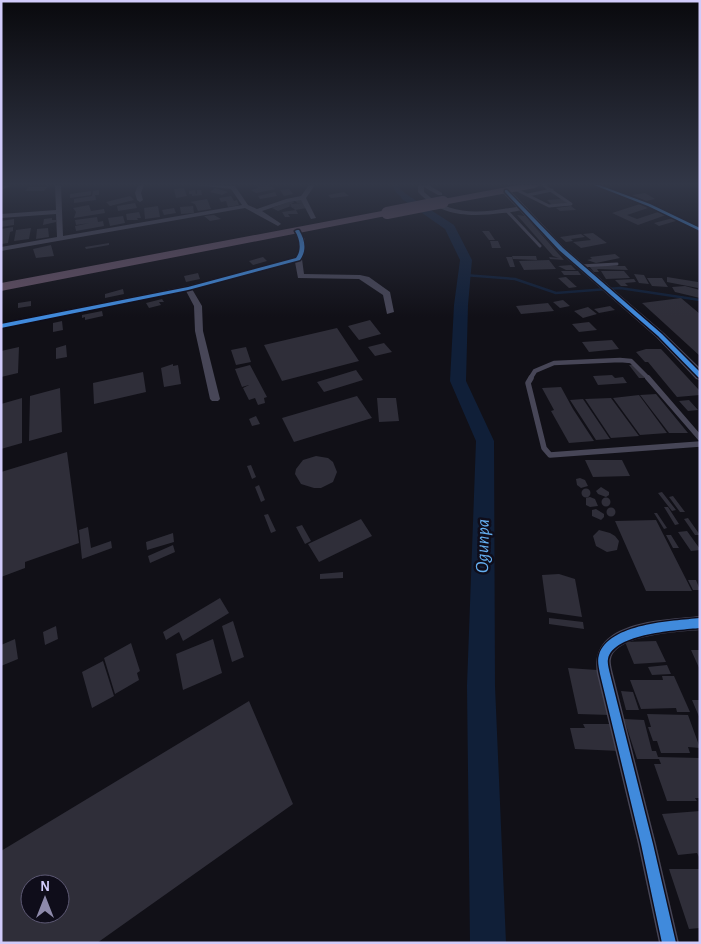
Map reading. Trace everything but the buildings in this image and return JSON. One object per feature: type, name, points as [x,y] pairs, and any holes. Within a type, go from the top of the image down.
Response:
[{"type":"highway","points":[[1,276],[251,229]]},
{"type":"highway","points":[[1,287],[305,229]]},
{"type":"street","points":[[60,229],[60,238]]},
{"type":"street","points":[[1,249],[112,229]]},
{"type":"street","points":[[542,229],[561,249],[660,335],[698,371]]},
{"type":"street","points":[[297,231],[302,239],[301,255],[298,259],[301,276],[360,277],[366,279],[387,294],[390,312]]},
{"type":"street","points":[[1,326],[188,288],[298,259]]},
{"type":"street","points":[[188,288],[198,306],[199,330],[215,399]]},
{"type":"street","points":[[669,943],[647,844],[605,674],[603,655],[612,642],[638,631],[700,623]]},
{"type":"lane","points":[[524,229],[540,246]]},
{"type":"lane","points":[[580,266],[617,264]]},
{"type":"lane","points":[[700,438],[637,365],[631,361],[554,363],[535,371],[528,383],[544,448],[550,455],[700,444]]},
{"type":"waterway","name":"Ogunpa","points":[[451,229],[466,260],[461,305],[458,381],[485,441],[481,686],[488,943]]},
{"type":"waterway","points":[[464,275],[515,279],[556,293],[620,288],[700,300]]},
{"type":"cycle path","points":[[542,229],[561,249],[660,335],[700,376]]},
{"type":"cycle path","points":[[1,326],[188,288],[298,259],[301,255],[302,239],[297,231]]},
{"type":"cycle path","points":[[669,943],[603,659],[609,646],[631,634],[661,627],[700,623]]}]
